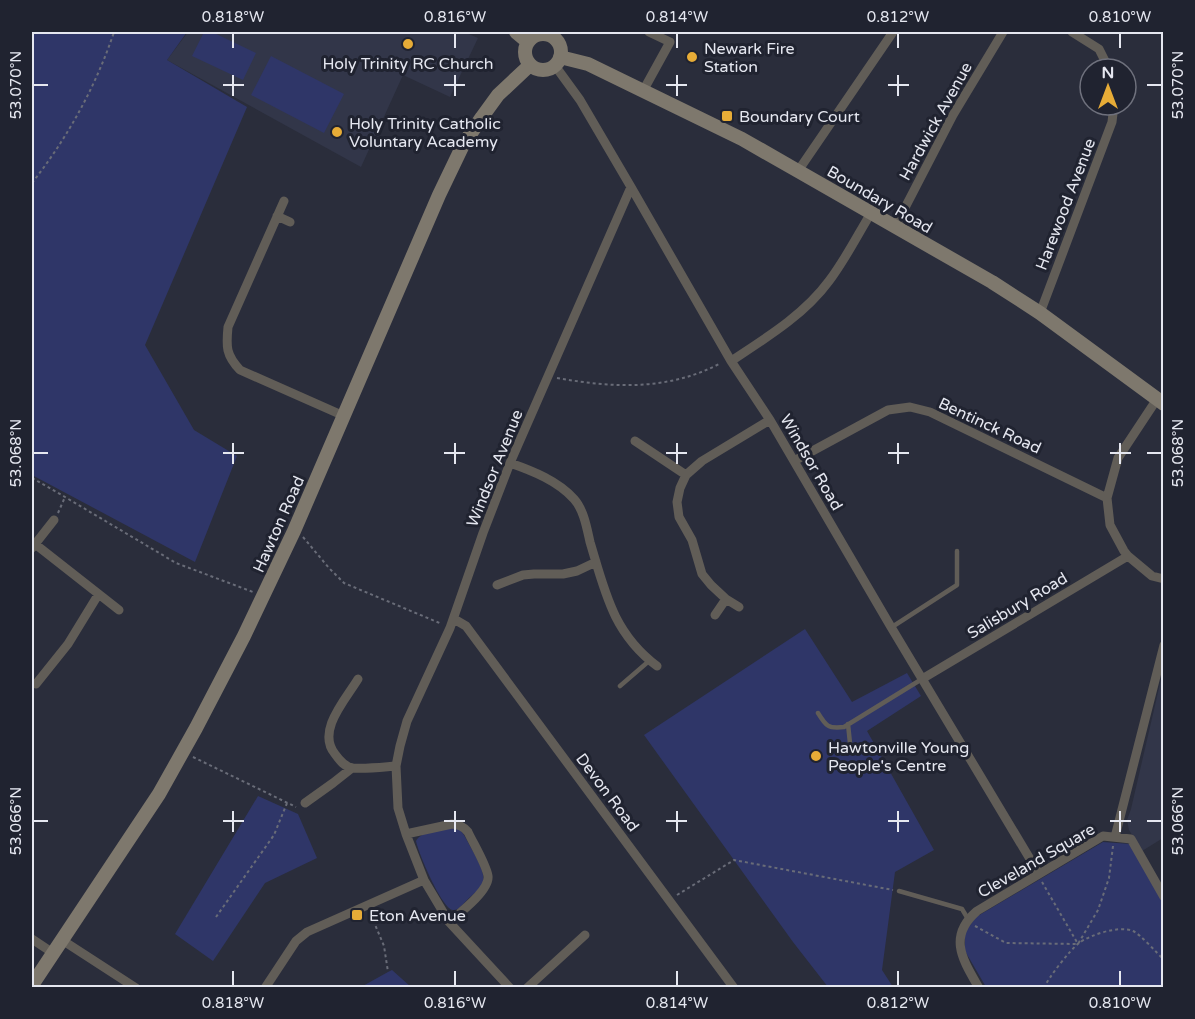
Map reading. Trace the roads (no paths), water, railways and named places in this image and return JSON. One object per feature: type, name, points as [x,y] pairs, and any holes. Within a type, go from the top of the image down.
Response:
[{"type":"street","points":[[516,32],[528,42]]},
{"type":"street","points":[[642,91],[670,42],[650,32]]},
{"type":"street","points":[[798,171],[893,32]]},
{"type":"street","name":"Hardwick Avenue","points":[[895,227],[953,115],[1003,32]]},
{"type":"street","points":[[1072,32],[1100,49],[1104,57]]},
{"type":"street","points":[[549,33],[556,38],[561,50],[558,62],[549,70],[535,69],[530,65],[526,56],[525,49],[528,42],[533,36],[549,33]]},
{"type":"street","name":"Boundary Road","points":[[558,62],[588,64],[742,139],[992,282],[1040,313],[1160,401]]},
{"type":"street","name":"Windsor Road","points":[[558,62],[730,359],[770,420],[1039,874]]},
{"type":"street","name":"Hawton Road","points":[[32,985],[159,794],[183,752],[264,596],[294,531],[439,195],[463,145],[498,95],[530,65]]},
{"type":"street","name":"Harewood Avenue","points":[[1040,313],[1113,117]]},
{"type":"street","name":"Windsor Avenue","points":[[396,766],[407,721],[452,623],[510,463],[631,187]]},
{"type":"street","points":[[284,201],[228,327],[226,345],[230,360],[247,374],[344,416]]},
{"type":"street","points":[[730,359],[778,329],[811,302],[829,282],[871,213]]},
{"type":"street","points":[[277,216],[290,222]]},
{"type":"street","points":[[1160,401],[1118,458],[1107,498],[1110,525],[1128,556],[1152,576],[1164,579]]},
{"type":"street","name":"Bentinck Road","points":[[794,461],[888,410],[910,407],[930,412],[1107,498]]},
{"type":"street","points":[[739,607],[726,600],[702,574],[692,540],[679,517],[677,502],[686,475],[702,461],[770,420]]},
{"type":"street","points":[[635,441],[686,475]]},
{"type":"street","points":[[510,463],[544,477],[563,488],[576,502],[585,523],[612,612],[633,645],[653,663]]},
{"type":"street","points":[[54,520],[33,546],[119,610]]},
{"type":"street","name":"Salisbury Road","points":[[922,679],[1128,556]]},
{"type":"street","points":[[497,585],[534,573],[563,574],[577,571],[596,562]]},
{"type":"street","points":[[36,684],[68,644],[98,595]]},
{"type":"street","points":[[715,615],[726,600]]},
{"type":"street","name":"Devon Road","points":[[452,623],[466,626],[735,987]]},
{"type":"street","points":[[1115,837],[1164,645]]},
{"type":"street","points":[[358,679],[332,720],[327,735],[330,749],[341,762],[352,768],[396,766],[398,808],[424,880],[449,922],[510,987]]},
{"type":"street","points":[[305,803],[352,768]]},
{"type":"street","points":[[406,834],[452,824],[459,824],[468,832],[486,871],[488,881],[482,891],[449,922]]},
{"type":"street","name":"Cleveland Square","points":[[979,987],[963,961],[961,951],[963,928],[968,918],[1103,836],[1131,839],[1164,897]]},
{"type":"street","points":[[265,987],[296,941],[307,932],[424,880]]},
{"type":"street","points":[[527,987],[585,934]]},
{"type":"street","points":[[32,939],[53,952]]},
{"type":"street","points":[[62,940],[136,987]]},
{"type":"lane","points":[[891,627],[957,585],[957,551]]},
{"type":"lane","points":[[620,686],[653,663]]},
{"type":"lane","points":[[818,713],[825,724],[832,728],[844,727],[922,679]]},
{"type":"lane","points":[[848,724],[851,753]]},
{"type":"lane","points":[[899,891],[962,909],[968,918]]},
{"type":"place","name":"Holy Trinity RC Church","points":[[408,44]]},
{"type":"place","name":"Newark Fire Station","points":[[692,57]]},
{"type":"place","name":"Boundary Court","points":[[727,116]]},
{"type":"place","name":"Holy Trinity Catholic Voluntary Academy","points":[[337,132]]},
{"type":"place","name":"Hawtonville Young People's Centre","points":[[816,756]]},
{"type":"place","name":"Eton Avenue","points":[[357,915]]}]
